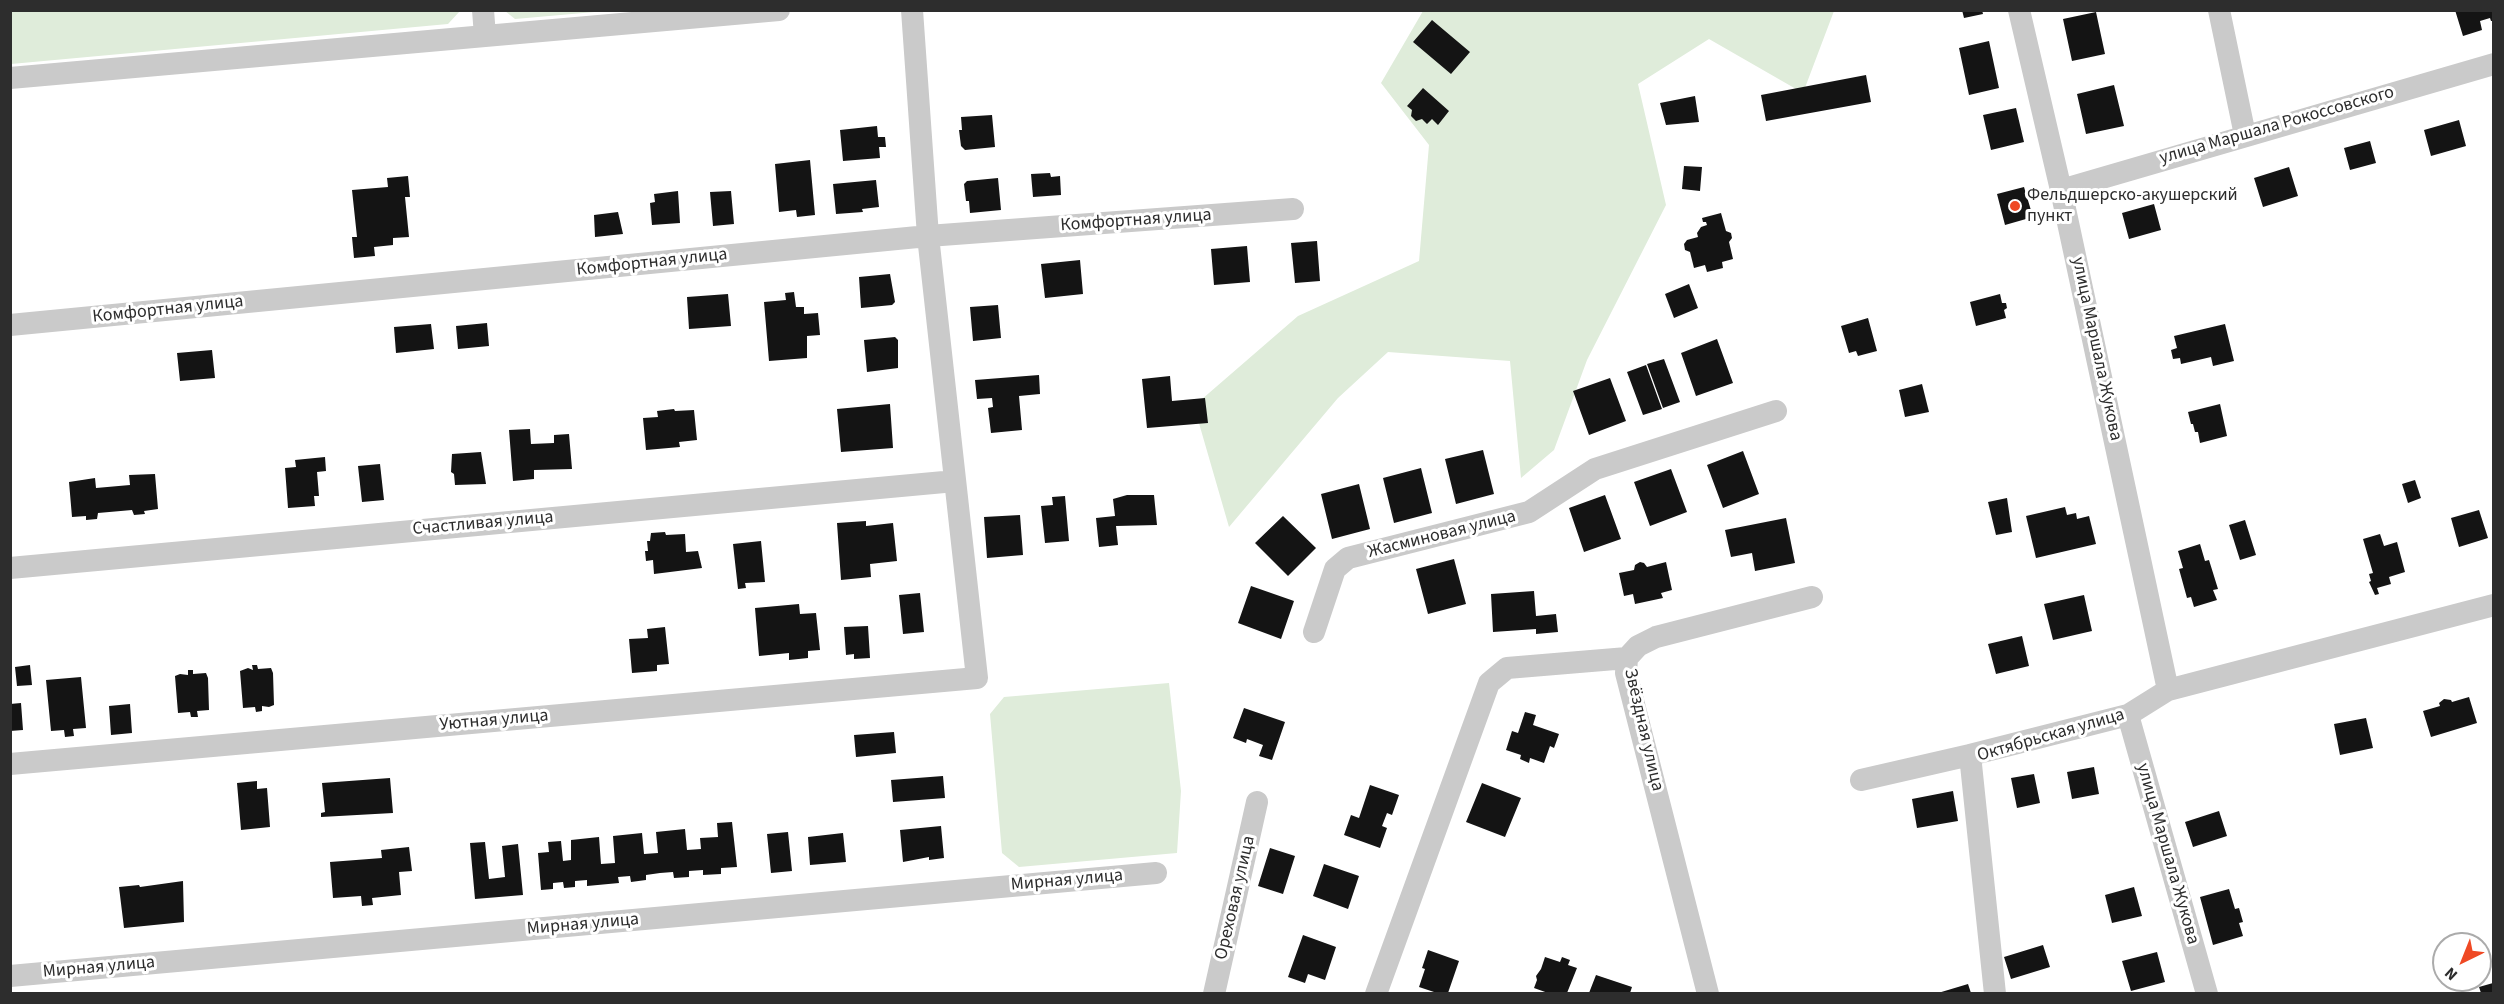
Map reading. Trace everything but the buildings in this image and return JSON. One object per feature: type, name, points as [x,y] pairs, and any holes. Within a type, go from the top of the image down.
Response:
[{"type":"street","points":[[483,10],[485,36]]},
{"type":"street","points":[[10,78],[778,10]]},
{"type":"street","points":[[912,10],[928,236],[955,481]]},
{"type":"street","name":"улица Маршала Жукова","points":[[2019,10],[2061,190],[2168,690]]},
{"type":"street","points":[[2219,10],[2246,135]]},
{"type":"street","name":"улица Маршала Рокоссовского","points":[[2061,190],[2493,64]]},
{"type":"street","name":"Комфортная улица","points":[[10,325],[928,236],[1293,209]]},
{"type":"street","name":"Жасминовая улица","points":[[1314,632],[1335,569],[1348,558],[1529,512],[1595,469],[1776,411]]},
{"type":"street","name":"Счастливая улица","points":[[10,568],[955,481]]},
{"type":"street","name":"Уютная улица","points":[[10,764],[977,678],[955,481]]},
{"type":"street","name":"Звёздная улица","points":[[1708,993],[1626,673],[1627,658],[1638,646],[1656,637],[1812,597]]},
{"type":"street","name":"Октябрьская улица","points":[[1995,993],[1970,755],[2128,715],[2168,690],[2493,605]]},
{"type":"street","points":[[1376,993],[1489,683],[1507,668],[1627,658]]},
{"type":"street","name":"улица Маршала Жукова","points":[[2128,715],[2207,993]]},
{"type":"street","points":[[1861,780],[1970,755]]},
{"type":"street","name":"Ореховая улица","points":[[1214,993],[1257,802]]},
{"type":"street","name":"Мирная улица","points":[[10,976],[1156,873]]},
{"type":"green space","points":[[11,10],[460,11],[448,24],[11,64]]},
{"type":"green space","points":[[505,11],[606,11],[515,19]]},
{"type":"green space","points":[[1423,11],[1834,11],[1803,93],[1709,39],[1638,84],[1666,205],[1587,360],[1554,450],[1521,478],[1510,361],[1388,352],[1338,398],[1229,527],[1194,406],[1298,316],[1419,261],[1429,145],[1381,83]]},
{"type":"green space","points":[[1169,683],[1181,791],[1177,853],[1019,867],[1002,853],[990,714],[1004,697]]},
{"type":"place","name":"Фельдшерско-акушерский пункт","points":[[2015,206]]}]
